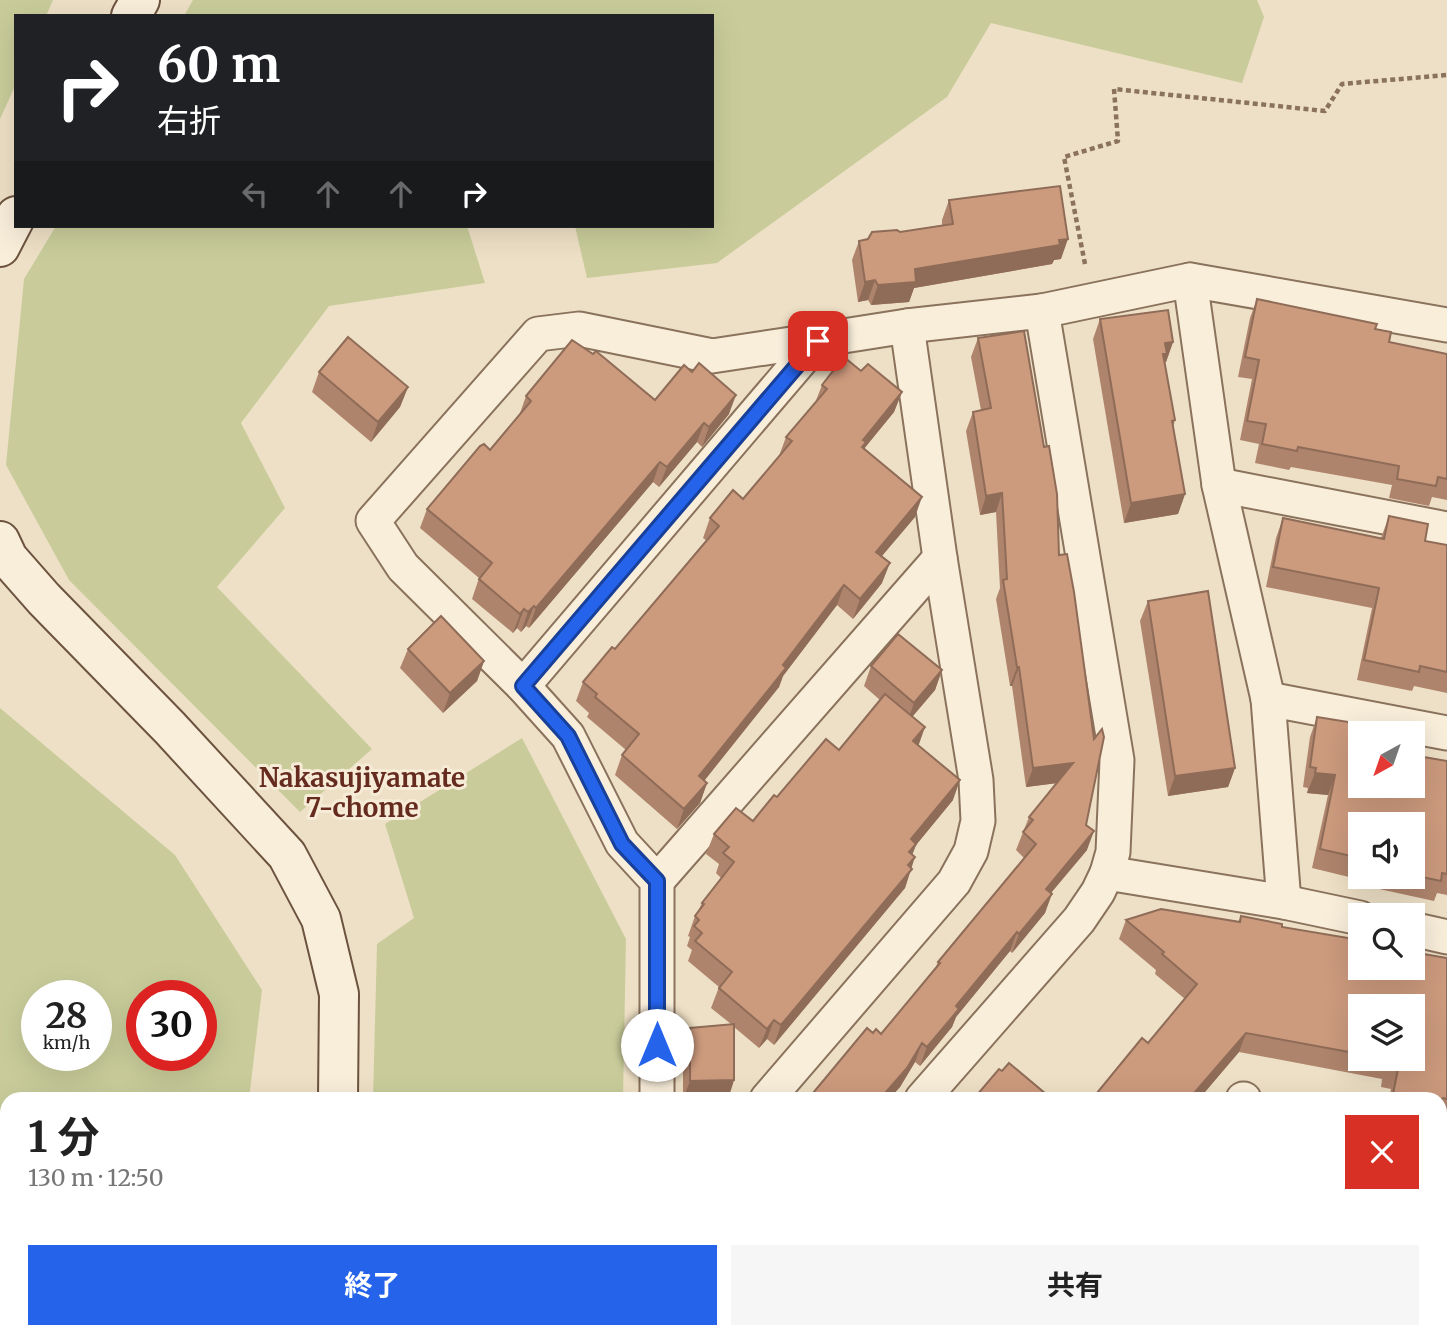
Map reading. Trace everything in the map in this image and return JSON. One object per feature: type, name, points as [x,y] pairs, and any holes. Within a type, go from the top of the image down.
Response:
[{"type":"street","points":[[0,247],[14,220]]},
{"type":"street","points":[[1190,280],[1219,485],[1268,699],[1283,902]]},
{"type":"street","points":[[657,881],[622,844],[568,736],[523,686],[404,567],[373,521],[538,334],[579,329],[712,356],[907,326],[1042,311],[1190,280],[1447,325]]},
{"type":"street","points":[[928,1092],[1079,920],[1098,892],[1113,852],[1117,760],[1042,311]]},
{"type":"street","points":[[772,1092],[954,882],[971,851],[978,821],[976,780],[940,558],[907,326]]},
{"type":"street","points":[[523,686],[818,341]]},
{"type":"street","points":[[1219,485],[1447,529]]},
{"type":"street","points":[[0,541],[8,558],[44,599],[170,728],[287,855],[321,919],[339,994],[338,1092]]},
{"type":"street","points":[[657,1092],[657,881],[940,558]]},
{"type":"street","points":[[1268,699],[1447,733]]},
{"type":"street","points":[[1107,873],[1348,916]]},
{"type":"street","points":[[1425,932],[1447,937]]},
{"type":"path","points":[[1093,300],[1064,157],[1118,141],[1114,89],[1325,111],[1342,84],[1447,75]]},
{"type":"green space","points":[[0,0],[53,0],[47,14],[14,14],[14,88],[0,119]]},
{"type":"green space","points":[[193,0],[1257,0],[1264,17],[1242,83],[991,23],[947,97],[717,263],[587,278],[575,228],[714,228],[714,14],[185,14]]},
{"type":"green space","points":[[55,228],[468,228],[485,283],[329,306],[241,423],[285,508],[217,587],[372,749],[300,812],[69,580],[6,465],[24,279]]},
{"type":"green space","points":[[0,708],[175,855],[262,990],[250,1092],[0,1092]]},
{"type":"green space","points":[[522,738],[626,939],[623,1092],[373,1092],[377,944],[414,918],[385,824]]},
{"type":"building","points":[[1060,186],[1068,239],[1059,240],[1060,245],[915,269],[916,282],[878,285],[875,280],[865,282],[859,241],[868,239],[872,232],[900,232],[953,224],[949,200]]},
{"type":"building","points":[[1257,299],[1377,324],[1375,329],[1391,332],[1389,342],[1447,354],[1447,479],[1438,477],[1436,486],[1397,479],[1399,466],[1298,447],[1297,451],[1262,444],[1266,424],[1247,421],[1259,360],[1245,357]]},
{"type":"building","points":[[1168,310],[1173,342],[1165,343],[1167,354],[1163,354],[1185,494],[1131,503],[1100,319]]},
{"type":"building","points":[[1024,331],[1044,447],[1049,446],[1057,494],[1059,555],[1067,554],[1094,739],[1102,729],[1104,737],[1086,825],[1094,831],[1046,889],[1052,894],[956,1006],[959,1009],[927,1047],[922,1043],[907,1068],[886,1092],[814,1092],[867,1028],[873,1033],[876,1029],[881,1034],[1036,844],[1023,832],[1033,820],[1029,817],[1073,763],[1033,768],[1003,580],[1007,579],[1002,493],[986,496],[973,412],[991,408],[978,338]]},
{"type":"building","points":[[348,337],[408,387],[378,422],[319,372]]},
{"type":"building","points":[[572,340],[593,354],[596,351],[655,400],[684,365],[692,372],[699,363],[736,395],[709,427],[704,423],[667,467],[660,462],[536,608],[534,606],[528,612],[524,609],[520,614],[479,579],[492,563],[427,509],[480,446],[484,444],[490,450],[531,401],[526,396]]},
{"type":"building","points":[[844,357],[861,371],[868,364],[902,392],[863,440],[866,442],[862,447],[922,497],[876,552],[890,563],[860,599],[844,585],[783,665],[786,668],[699,776],[707,783],[684,809],[622,755],[639,734],[595,697],[597,694],[583,682],[612,647],[615,649],[719,526],[710,518],[733,490],[743,499],[792,441],[786,437],[827,389],[822,385]]},
{"type":"building","points":[[1389,516],[1428,524],[1425,541],[1447,545],[1447,672],[1420,666],[1419,672],[1364,660],[1379,588],[1273,567],[1283,518],[1384,539]]},
{"type":"building","points":[[1208,591],[1235,768],[1175,776],[1148,601]]},
{"type":"building","points":[[441,616],[484,661],[450,693],[408,649]]},
{"type":"building","points":[[898,634],[942,670],[914,703],[871,666]]},
{"type":"building","points":[[885,694],[925,727],[913,741],[960,780],[911,839],[916,844],[909,852],[915,857],[908,865],[912,869],[781,1025],[774,1020],[767,1029],[719,988],[732,972],[695,941],[702,933],[694,926],[699,920],[695,916],[734,862],[723,853],[729,847],[714,834],[736,808],[753,821],[826,739],[839,750]]},
{"type":"building","points":[[1317,717],[1348,722],[1348,798],[1425,798],[1425,757],[1447,761],[1447,874],[1442,873],[1441,881],[1425,878],[1425,812],[1348,812],[1348,855],[1320,849],[1335,775],[1315,773],[1316,768],[1310,767]]},
{"type":"building","points":[[1161,909],[1240,922],[1241,916],[1282,924],[1282,927],[1348,938],[1348,980],[1425,980],[1425,954],[1447,958],[1447,1092],[1393,1092],[1398,1071],[1425,1071],[1425,994],[1348,994],[1348,1052],[1246,1033],[1195,1092],[1098,1092],[1142,1038],[1148,1043],[1197,984],[1162,954],[1164,952],[1126,920]]},
{"type":"building","points":[[734,1024],[734,1080],[690,1081],[690,1028]]},
{"type":"building","points":[[1009,1063],[1044,1092],[979,1092],[999,1069],[1002,1071]]},
{"type":"district","name":"Nakasujiyamate 7-chome","points":[[362,792]]},
{"type":"route","points":[[657,1045],[657,881],[622,844],[568,736],[523,686],[818,341]]}]
